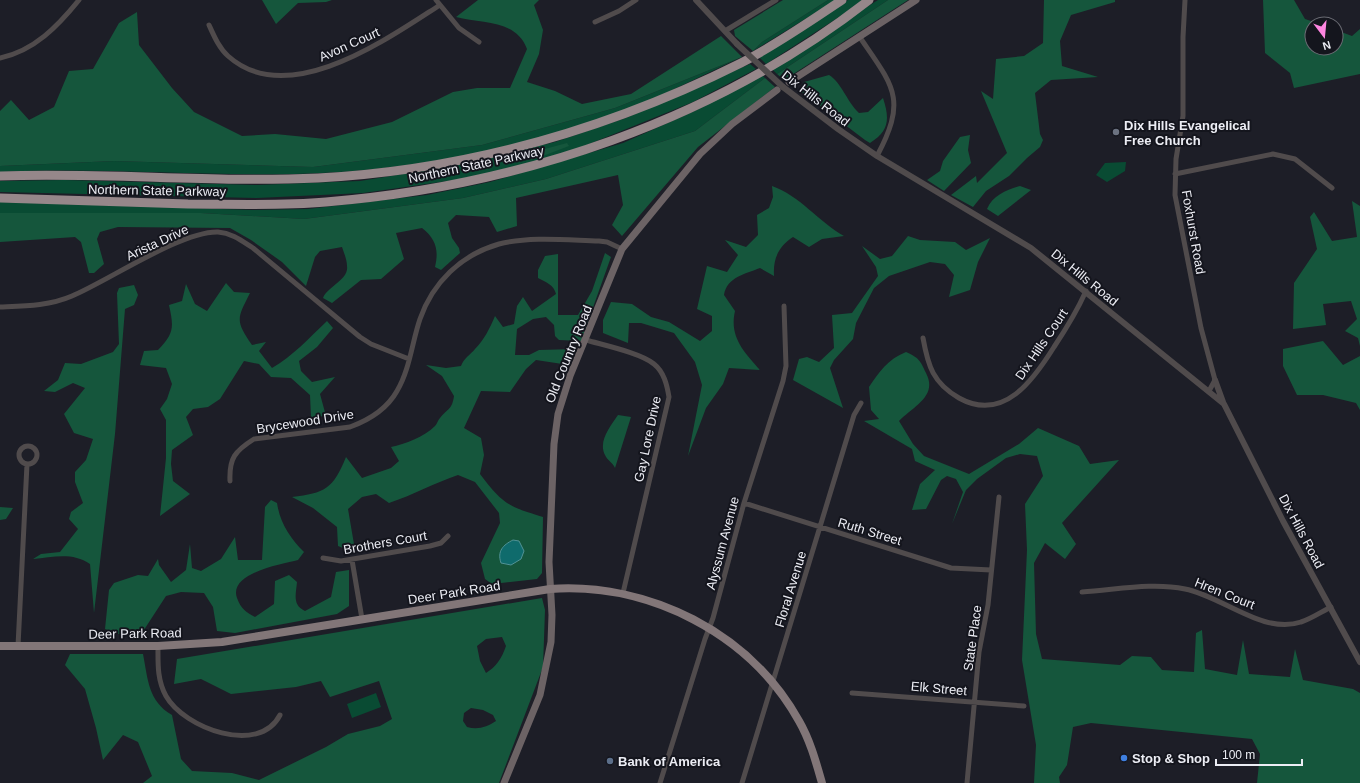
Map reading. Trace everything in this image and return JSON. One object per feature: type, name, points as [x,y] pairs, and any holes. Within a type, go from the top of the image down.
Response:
[{"type":"highway","name":"Northern State Parkway","points":[[0,176],[105,176],[259,179],[318,178],[377,173],[512,150],[634,111],[688,88],[761,52],[842,0]]},
{"type":"highway","name":"Northern State Parkway","points":[[0,198],[263,205],[325,202],[405,193],[458,184],[557,159],[592,148],[674,115],[724,92],[773,65],[869,0]]},
{"type":"main road","points":[[789,82],[916,0]]},
{"type":"main road","name":"Old Country Road","points":[[504,783],[533,713],[544,681],[552,628],[549,562],[550,510],[558,414],[586,340],[622,249],[700,154],[732,124],[777,90]]},
{"type":"main road","name":"Deer Park Road","points":[[0,646],[158,646],[222,642],[550,589],[600,589],[623,593],[673,609],[709,627],[740,650],[773,684],[798,720],[808,739],[822,783]]},
{"type":"street","points":[[0,58],[29,47],[47,35],[62,21],[79,0]]},
{"type":"street","points":[[436,0],[459,28],[479,42]]},
{"type":"street","points":[[595,22],[619,11],[636,0]]},
{"type":"street","name":"Dix Hills Road","points":[[696,0],[737,44],[801,101],[876,156],[1021,241],[1086,291],[1224,404],[1283,521],[1360,662]]},
{"type":"street","points":[[725,31],[776,0]]},
{"type":"street","name":"Foxhurst Road","points":[[1185,0],[1183,36],[1183,116],[1175,174],[1177,211],[1201,328],[1215,380]]},
{"type":"street","name":"Avon Court","points":[[209,25],[223,50],[242,67],[258,73],[278,75],[298,74],[330,66],[363,52],[390,38],[440,5]]},
{"type":"street","points":[[859,36],[885,76],[893,95],[895,106],[890,129],[876,156]]},
{"type":"street","points":[[1175,174],[1273,154],[1295,158],[1332,188]]},
{"type":"street","name":"Arista Drive","points":[[0,307],[39,304],[71,297],[178,242],[198,235],[218,232],[235,236],[253,248],[365,340],[390,353],[409,359]]},
{"type":"street","name":"Brycewood Drive","points":[[230,481],[229,466],[234,455],[242,446],[254,439],[350,427],[364,422],[377,414],[389,403],[397,391],[409,359],[420,319],[428,302],[450,271],[475,253],[501,244],[529,240],[599,241],[607,242],[622,249]]},
{"type":"street","name":"Dix Hills Court","points":[[923,338],[929,366],[943,387],[963,400],[973,403],[986,404],[998,402],[1017,394],[1033,380],[1073,319],[1086,291]]},
{"type":"street","name":"Alyssum Avenue","points":[[660,783],[709,627],[744,503],[783,381],[786,366],[784,306]]},
{"type":"street","name":"Gay Lore Drive","points":[[586,340],[642,358],[654,364],[661,372],[666,384],[669,398],[623,593]]},
{"type":"street","points":[[1209,391],[1215,380]]},
{"type":"street","points":[[1215,380],[1224,404]]},
{"type":"street","name":"Floral Avenue","points":[[742,783],[854,415],[861,403]]},
{"type":"street","points":[[18,646],[27,464]]},
{"type":"street","name":"State Place","points":[[967,783],[979,652],[988,605],[999,497]]},
{"type":"street","name":"Ruth Street","points":[[744,503],[951,568],[991,570]]},
{"type":"street","name":"Brothers Court","points":[[323,558],[341,561],[352,560],[430,546],[441,543],[448,536]]},
{"type":"street","points":[[352,560],[362,619]]},
{"type":"street","name":"Hren Court","points":[[1082,592],[1165,586],[1186,589],[1203,594],[1269,623],[1282,625],[1300,623],[1331,607]]},
{"type":"street","points":[[158,646],[158,674],[165,695],[176,708],[189,718],[228,734],[247,736],[269,729],[280,715]]},
{"type":"street","name":"Elk Street","points":[[852,693],[1024,706]]},
{"type":"shaded area","points":[[262,0],[332,0],[326,2],[298,3],[276,24]]},
{"type":"shaded area","points":[[478,0],[539,0],[534,5],[543,30],[539,54],[527,82],[555,91],[582,104],[631,94],[721,36],[742,57],[615,108],[482,145],[313,167],[114,161],[0,166],[0,111],[11,100],[29,120],[54,107],[69,71],[93,69],[119,23],[137,12],[139,45],[172,88],[194,112],[242,136],[275,134],[326,139],[392,122],[453,92],[477,88],[510,88],[527,49],[522,39],[515,32],[507,28],[497,24],[456,17]]},
{"type":"shaded area","points":[[783,0],[828,0],[762,42],[753,51],[735,36],[734,30]]},
{"type":"shaded area","points":[[828,0],[836,0],[753,51],[762,42]]},
{"type":"shaded area","points":[[848,0],[862,0],[842,15],[766,64],[758,56]]},
{"type":"shaded area","points":[[878,0],[888,0],[777,74],[771,68]]},
{"type":"shaded area","points":[[888,0],[908,0],[784,80],[777,74]]},
{"type":"shaded area","points":[[1044,0],[1115,0],[1115,2],[1071,15],[1060,41],[1062,66],[1098,77],[1051,80],[1035,93],[1040,134],[1043,140],[1040,147],[1009,176],[986,191],[973,207],[951,195],[976,176],[977,183],[1007,153],[981,91],[993,99],[996,59],[1024,56],[1043,43]]},
{"type":"shaded area","points":[[1263,0],[1294,0],[1304,17],[1304,56],[1344,56],[1344,33],[1352,36],[1360,29],[1360,74],[1294,88],[1290,73],[1265,53]]},
{"type":"shaded area","points":[[742,57],[639,105],[585,125],[503,147],[420,163],[378,169],[295,174],[221,174],[74,170],[0,172],[0,166],[114,161],[313,167],[482,145],[615,108]]},
{"type":"shaded area","points":[[750,64],[756,69],[693,102],[562,155],[469,178],[363,193],[257,198],[0,192],[0,181],[64,180],[257,185],[360,181],[465,164],[555,142],[626,118]]},
{"type":"shaded area","points":[[762,75],[765,78],[695,131],[546,179],[463,198],[304,219],[201,213],[0,213],[0,202],[252,210],[308,209],[427,195],[490,182],[623,143],[699,109]]},
{"type":"shaded area","points":[[829,75],[834,78],[851,104],[859,113],[868,112],[883,98],[887,112],[886,124],[881,134],[870,143],[799,90],[804,82]]},
{"type":"shaded area","points":[[765,78],[775,87],[698,147],[622,236],[612,225],[623,205],[618,175],[516,198],[517,226],[497,232],[489,217],[456,215],[448,223],[452,238],[459,248],[460,253],[441,270],[435,267],[437,255],[435,245],[427,232],[422,228],[396,233],[404,259],[381,279],[361,280],[332,303],[323,298],[329,290],[342,279],[347,271],[342,247],[320,251],[315,257],[306,286],[282,262],[251,240],[230,228],[118,227],[100,232],[97,239],[104,264],[94,273],[89,273],[81,242],[75,237],[0,242],[0,213],[201,213],[304,219],[463,198],[546,179],[695,131]]},
{"type":"shaded area","points":[[970,135],[968,150],[971,163],[944,191],[927,180],[940,171],[943,161],[960,137]]},
{"type":"shaded area","points":[[567,143],[569,146],[535,159],[523,160],[522,157],[526,154]]},
{"type":"shaded area","points":[[1126,162],[1125,171],[1107,182],[1096,175],[1105,163]]},
{"type":"shaded area","points":[[772,186],[782,190],[800,202],[826,224],[844,236],[822,239],[809,247],[793,237],[780,249],[774,264],[774,276],[760,268],[743,274],[729,284],[724,295],[735,311],[734,329],[736,336],[743,350],[760,370],[729,368],[723,384],[706,408],[688,456],[702,385],[695,362],[674,333],[641,323],[629,323],[628,343],[603,333],[603,320],[611,302],[632,304],[651,317],[669,322],[700,341],[712,331],[712,316],[697,309],[707,266],[727,272],[738,255],[725,240],[746,247],[758,235],[757,215],[769,208],[773,197]]},
{"type":"shaded area","points":[[1020,186],[1031,190],[998,216],[987,209],[993,200],[1005,191]]},
{"type":"shaded area","points":[[1352,201],[1360,206],[1360,346],[1358,338],[1345,331],[1357,319],[1351,301],[1323,304],[1326,325],[1293,329],[1294,283],[1317,249],[1310,217],[1314,212],[1332,241],[1357,237]]},
{"type":"shaded area","points":[[908,236],[920,240],[955,242],[966,250],[990,238],[978,262],[970,290],[949,297],[954,275],[945,264],[930,262],[889,276],[874,288],[856,323],[853,339],[834,360],[830,368],[843,408],[793,380],[799,359],[807,357],[819,362],[834,348],[832,315],[852,313],[878,276],[876,267],[862,246],[880,259],[892,256]]},
{"type":"shaded area","points":[[605,253],[611,257],[581,341],[559,340],[555,336],[554,325],[546,317],[533,319],[517,329],[515,355],[529,355],[539,350],[576,349],[569,365],[536,360],[526,369],[510,392],[481,391],[464,428],[481,438],[484,455],[480,474],[494,492],[507,503],[521,510],[543,517],[542,573],[537,579],[492,584],[485,579],[481,563],[500,523],[499,513],[475,482],[458,475],[389,503],[376,494],[362,497],[348,509],[355,550],[348,550],[338,546],[337,527],[313,508],[292,497],[313,494],[326,488],[337,476],[346,457],[362,478],[391,468],[399,461],[391,447],[414,440],[431,430],[452,404],[454,396],[442,376],[426,365],[446,368],[461,366],[465,359],[484,338],[495,316],[503,327],[514,324],[517,306],[523,297],[532,311],[556,294],[552,286],[538,278],[538,270],[545,256],[558,254],[558,315],[578,315],[592,291]]},
{"type":"shaded area","points":[[226,283],[234,292],[250,293],[240,314],[240,324],[252,345],[266,342],[259,351],[272,368],[294,352],[327,321],[333,328],[317,347],[299,361],[301,371],[312,382],[335,377],[320,394],[326,416],[311,417],[310,395],[291,378],[271,377],[259,364],[244,361],[220,399],[208,407],[193,409],[186,417],[193,435],[172,450],[171,464],[173,481],[190,494],[160,516],[166,458],[166,420],[160,409],[167,399],[172,384],[166,368],[140,365],[144,351],[158,350],[170,334],[172,319],[169,305],[182,301],[186,284],[195,304],[207,311]]},
{"type":"shaded area","points":[[134,285],[138,295],[134,305],[125,309],[115,434],[94,613],[90,564],[77,558],[63,556],[33,559],[41,554],[60,552],[78,529],[69,519],[71,512],[83,503],[75,482],[75,472],[86,460],[93,439],[74,433],[64,414],[85,388],[73,383],[55,392],[44,391],[58,380],[65,363],[81,364],[113,352],[119,344],[117,293],[119,288]]},
{"type":"shaded area","points":[[1323,341],[1343,365],[1360,356],[1360,410],[1356,403],[1323,395],[1297,395],[1283,366],[1283,349]]},
{"type":"shaded area","points":[[906,352],[914,356],[920,362],[929,381],[929,388],[923,400],[899,421],[913,444],[924,456],[969,474],[1019,444],[1038,428],[1079,446],[1090,464],[1119,460],[1062,523],[1076,544],[1065,559],[1045,543],[1034,563],[1036,634],[1042,659],[1120,665],[1132,656],[1151,657],[1162,670],[1194,672],[1196,633],[1202,630],[1205,669],[1237,675],[1243,640],[1249,674],[1290,677],[1295,649],[1303,680],[1353,689],[1360,693],[1360,783],[1257,783],[1260,754],[1252,739],[1091,723],[1073,727],[1067,765],[1059,777],[1060,783],[1034,783],[1036,745],[1022,660],[1027,550],[1025,504],[1043,476],[1037,456],[1020,454],[1006,458],[977,479],[966,490],[952,524],[963,492],[956,479],[947,476],[941,480],[926,509],[912,510],[920,484],[935,470],[915,461],[912,449],[864,421],[879,419],[871,410],[869,387],[880,371],[889,362]]},
{"type":"shaded area","points":[[618,415],[631,417],[615,468],[605,455],[603,445],[606,434]]},
{"type":"shaded area","points":[[271,500],[277,503],[278,510],[286,530],[304,552],[298,560],[258,571],[240,582],[236,589],[237,598],[242,608],[255,617],[274,604],[275,581],[289,575],[297,582],[296,602],[301,609],[305,611],[331,597],[336,572],[349,570],[349,606],[337,614],[235,633],[217,631],[213,607],[204,593],[181,592],[166,596],[140,636],[119,634],[105,629],[109,590],[114,583],[138,575],[148,576],[158,559],[159,565],[171,582],[186,570],[190,544],[192,568],[201,571],[221,559],[235,537],[238,560],[262,560],[265,507]]},
{"type":"shaded area","points":[[0,507],[13,508],[6,519],[0,520]]},
{"type":"shaded area","points":[[513,540],[519,541],[524,551],[521,559],[511,565],[501,563],[500,552],[506,544]]},
{"type":"shaded area","points":[[542,598],[545,610],[543,667],[499,783],[143,783],[152,776],[138,742],[123,735],[103,760],[85,689],[65,665],[70,654],[143,654],[150,689],[158,703],[172,715],[181,759],[192,771],[232,773],[259,780],[326,747],[348,734],[380,726],[392,719],[379,681],[330,697],[321,681],[296,687],[231,694],[201,679],[174,684],[177,659]],"holes":[[[502,637],[506,646],[503,654],[496,665],[486,673],[480,661],[477,646],[486,639]],[[471,708],[483,710],[493,715],[496,721],[482,727],[467,727],[463,721],[464,713]]]},
{"type":"shaded area","points":[[376,693],[381,707],[352,718],[347,704]]},
{"type":"place","name":"Dix Hills Evangelical Free Church","points":[[1116,132]]},
{"type":"place","name":"Stop & Shop","points":[[1124,758]]},
{"type":"place","name":"Bank of America","points":[[610,761]]}]
